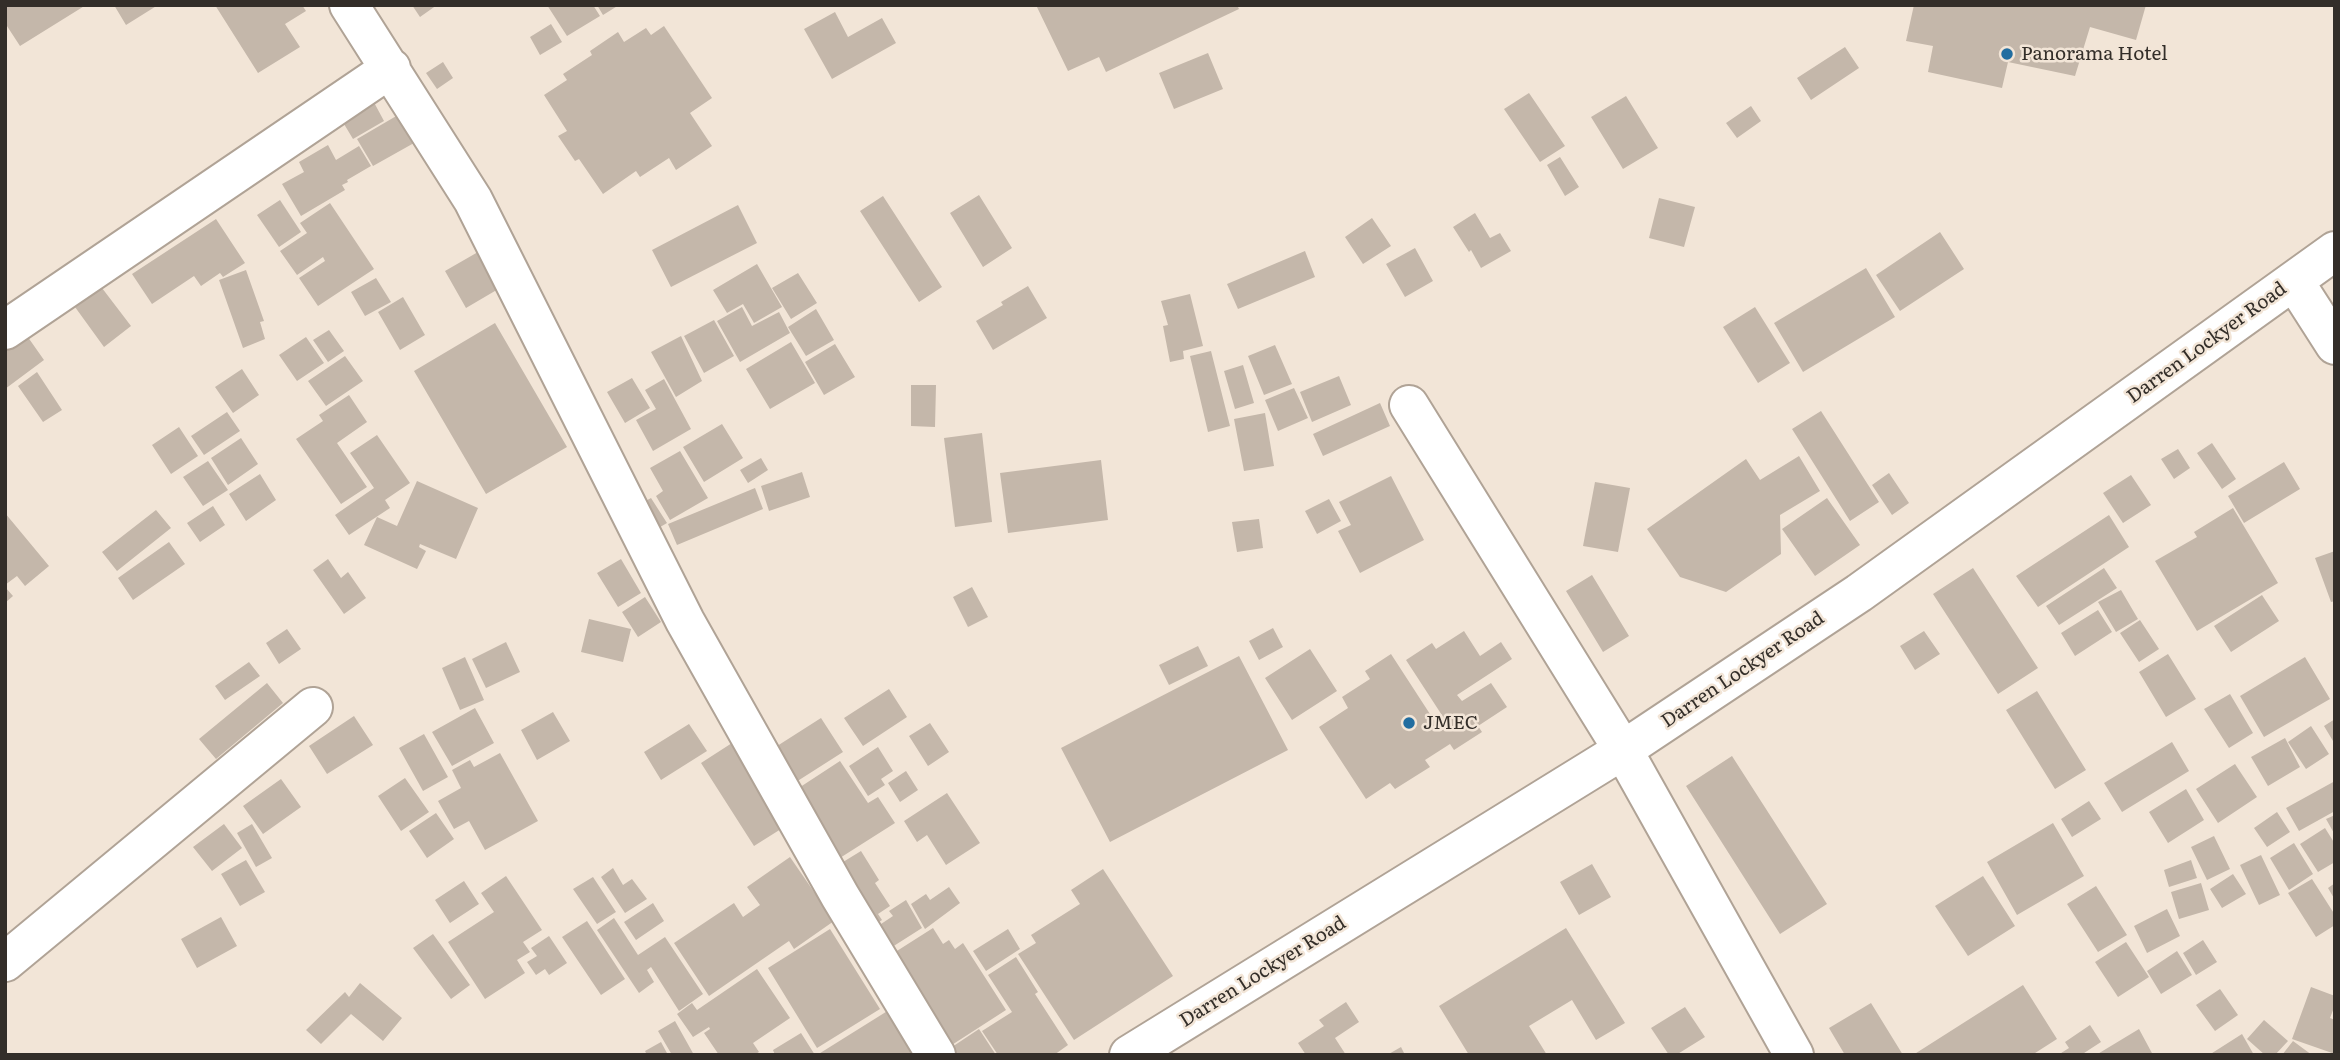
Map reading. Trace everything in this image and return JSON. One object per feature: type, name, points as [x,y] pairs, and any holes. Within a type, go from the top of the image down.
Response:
[{"type":"street","points":[[349,5],[472,200],[685,621],[839,896],[936,1055]]},
{"type":"street","points":[[5,330],[391,68]]},
{"type":"street","name":"Darren Lockyer Road","points":[[1129,1055],[1623,750],[1859,593],[2335,251]]},
{"type":"street","points":[[2294,281],[2335,345]]},
{"type":"street","points":[[1409,405],[1623,750],[1794,1055]]},
{"type":"street","points":[[5,962],[313,707]]},
{"type":"building","points":[[5,5],[86,5],[20,46],[5,23]]},
{"type":"building","points":[[114,5],[158,5],[126,25]]},
{"type":"building","points":[[215,5],[302,5],[306,11],[285,24],[300,47],[258,73]]},
{"type":"building","points":[[412,5],[437,5],[420,17]]},
{"type":"building","points":[[547,5],[593,5],[600,16],[567,36]]},
{"type":"building","points":[[597,5],[619,5],[603,15]]},
{"type":"building","points":[[1036,5],[1237,5],[1239,9],[1106,72],[1099,57],[1068,71]]},
{"type":"building","name":"Panorama Hotel","points":[[1914,5],[2146,5],[2136,40],[2090,27],[2075,76],[2008,62],[2002,88],[1928,72],[1933,46],[1906,41]]},
{"type":"building","points":[[835,12],[848,37],[882,18],[896,43],[832,79],[804,29]]},
{"type":"building","points":[[551,24],[562,42],[540,55],[530,37]]},
{"type":"building","points":[[664,26],[712,98],[690,113],[712,146],[676,170],[669,158],[640,177],[636,171],[603,194],[579,159],[575,161],[558,136],[567,131],[544,95],[567,80],[563,74],[592,55],[590,51],[618,32],[624,42],[646,28],[651,35]]},
{"type":"building","points":[[1845,47],[1859,68],[1811,100],[1797,78]]},
{"type":"building","points":[[1208,53],[1223,89],[1174,109],[1159,73]]},
{"type":"building","points":[[443,62],[453,78],[437,89],[426,73]]},
{"type":"building","points":[[1529,93],[1565,146],[1540,162],[1504,109]]},
{"type":"building","points":[[370,95],[384,121],[353,139],[338,114]]},
{"type":"building","points":[[1626,96],[1658,148],[1623,169],[1591,117]]},
{"type":"building","points":[[1751,106],[1761,121],[1737,138],[1726,123]]},
{"type":"building","points":[[398,115],[414,143],[373,166],[357,139]]},
{"type":"building","points":[[328,145],[336,160],[359,146],[371,166],[347,180],[348,182],[342,185],[345,190],[301,216],[282,184],[304,172],[299,162]]},
{"type":"building","points":[[1560,157],[1579,187],[1565,196],[1547,165]]},
{"type":"building","points":[[979,195],[1012,248],[983,267],[950,213]]},
{"type":"building","points":[[883,196],[942,287],[919,302],[860,211]]},
{"type":"building","points":[[1659,198],[1695,207],[1684,247],[1649,238]]},
{"type":"building","points":[[280,200],[301,232],[279,247],[257,215]]},
{"type":"building","points":[[330,203],[374,269],[318,306],[299,278],[325,261],[323,257],[297,275],[280,251],[307,233],[300,223]]},
{"type":"building","points":[[738,205],[757,243],[671,287],[652,250]]},
{"type":"building","points":[[1475,213],[1490,238],[1500,233],[1511,251],[1481,268],[1453,227]]},
{"type":"building","points":[[1372,218],[1391,246],[1363,264],[1345,237]]},
{"type":"building","points":[[216,219],[245,263],[223,277],[220,273],[201,286],[194,276],[152,304],[132,274]]},
{"type":"building","points":[[1940,232],[1964,269],[1900,311],[1876,275]]},
{"type":"building","points":[[1415,248],[1433,281],[1405,297],[1386,264]]},
{"type":"building","points":[[1305,251],[1315,277],[1238,309],[1227,284]]},
{"type":"building","points":[[478,252],[500,288],[466,308],[445,271]]},
{"type":"building","points":[[757,264],[782,307],[754,323],[743,304],[727,313],[713,290]]},
{"type":"building","points":[[1866,268],[1895,317],[1803,372],[1774,323]]},
{"type":"building","points":[[246,270],[264,321],[260,322],[265,339],[243,348],[219,280]]},
{"type":"building","points":[[798,273],[817,303],[791,319],[772,288]]},
{"type":"building","points":[[376,278],[391,302],[365,316],[351,292]]},
{"type":"building","points":[[1028,286],[1047,318],[993,350],[976,321]]},
{"type":"building","points":[[102,288],[131,326],[104,347],[75,307]]},
{"type":"building","points":[[1190,294],[1203,346],[1183,351],[1184,359],[1170,362],[1163,326],[1168,325],[1161,301]]},
{"type":"building","points":[[403,297],[425,335],[400,350],[378,312]]},
{"type":"building","points":[[742,307],[752,326],[779,312],[790,333],[740,362],[717,321]]},
{"type":"building","points":[[1755,307],[1790,363],[1758,383],[1723,327]]},
{"type":"building","points":[[816,309],[834,340],[806,356],[788,327]]},
{"type":"building","points":[[714,320],[734,356],[704,373],[684,336]]},
{"type":"building","points":[[495,323],[567,447],[486,494],[414,371]]},
{"type":"building","points":[[329,330],[344,351],[328,362],[313,340]]},
{"type":"building","points":[[25,333],[44,360],[5,389],[5,347]]},
{"type":"building","points":[[681,336],[702,381],[676,397],[651,352]]},
{"type":"building","points":[[306,337],[324,363],[297,381],[279,355]]},
{"type":"building","points":[[791,342],[815,383],[770,409],[746,369]]},
{"type":"building","points":[[835,344],[855,377],[824,395],[805,362]]},
{"type":"building","points":[[1275,345],[1292,384],[1264,395],[1248,356]]},
{"type":"building","points":[[1211,351],[1230,426],[1208,432],[1190,356]]},
{"type":"building","points":[[345,356],[363,381],[326,406],[308,381]]},
{"type":"building","points":[[1243,365],[1254,403],[1235,409],[1224,371]]},
{"type":"building","points":[[242,369],[259,395],[233,413],[215,387]]},
{"type":"building","points":[[37,372],[62,410],[43,422],[18,386]]},
{"type":"building","points":[[1339,376],[1351,405],[1312,422],[1300,392]]},
{"type":"building","points":[[632,378],[650,408],[625,423],[607,392]]},
{"type":"building","points":[[664,379],[691,429],[653,451],[636,420],[656,409],[645,390]]},
{"type":"building","points":[[911,385],[936,385],[935,427],[911,426]]},
{"type":"building","points":[[1294,388],[1308,418],[1278,431],[1265,400]]},
{"type":"building","points":[[349,395],[367,422],[337,443],[367,487],[341,504],[296,439],[323,421],[319,415]]},
{"type":"building","points":[[1380,403],[1390,426],[1323,456],[1313,434]]},
{"type":"building","points":[[1821,411],[1879,502],[1850,521],[1792,429]]},
{"type":"building","points":[[227,412],[240,431],[204,455],[191,436]]},
{"type":"building","points":[[1265,413],[1274,466],[1244,471],[1234,419]]},
{"type":"building","points":[[722,424],[743,458],[704,482],[683,447]]},
{"type":"building","points":[[179,427],[198,456],[171,474],[152,445]]},
{"type":"building","points":[[982,433],[992,522],[955,527],[944,438]]},
{"type":"building","points":[[377,435],[410,483],[385,500],[390,508],[349,535],[335,515],[374,488],[350,453]]},
{"type":"building","points":[[241,438],[258,464],[228,485],[211,458]]},
{"type":"building","points":[[2212,443],[2236,479],[2222,489],[2197,453]]},
{"type":"building","points":[[2178,449],[2190,468],[2174,479],[2161,459]]},
{"type":"building","points":[[680,451],[708,498],[670,520],[656,496],[663,491],[650,468]]},
{"type":"building","points":[[1799,456],[1820,491],[1780,515],[1781,554],[1726,592],[1680,577],[1647,529],[1746,459],[1760,480]]},
{"type":"building","points":[[761,458],[768,470],[748,483],[740,470]]},
{"type":"building","points":[[1101,460],[1108,520],[1008,533],[1000,473]]},
{"type":"building","points":[[208,461],[228,490],[203,506],[183,477]]},
{"type":"building","points":[[2284,462],[2300,489],[2244,523],[2228,496]]},
{"type":"building","points":[[802,472],[810,497],[769,511],[761,486]]},
{"type":"building","points":[[1889,473],[1909,503],[1892,515],[1872,485]]},
{"type":"building","points":[[260,474],[276,500],[246,521],[229,494]]},
{"type":"building","points":[[2131,475],[2151,505],[2123,523],[2103,493]]},
{"type":"building","points":[[1391,476],[1424,540],[1360,573],[1338,531],[1351,525],[1339,502]]},
{"type":"building","points":[[417,481],[478,508],[456,559],[420,544],[419,547],[426,551],[417,569],[364,545],[377,517],[397,526]]},
{"type":"building","points":[[1595,482],[1630,488],[1618,552],[1583,546]]},
{"type":"building","points":[[755,488],[763,509],[677,545],[668,524]]},
{"type":"building","points":[[651,498],[667,523],[650,533],[642,503]]},
{"type":"building","points":[[1827,498],[1860,545],[1815,576],[1782,529]]},
{"type":"building","points":[[1329,499],[1341,521],[1317,534],[1305,511]]},
{"type":"building","points":[[213,506],[225,525],[200,542],[187,523]]},
{"type":"building","points":[[2233,508],[2278,583],[2197,631],[2155,561],[2197,537],[2194,532]]},
{"type":"building","points":[[156,510],[171,528],[117,571],[102,552]]},
{"type":"building","points":[[5,513],[49,566],[25,586],[17,576],[5,585]]},
{"type":"building","points":[[2109,515],[2129,547],[2038,607],[2016,576]]},
{"type":"building","points":[[1259,519],[1263,548],[1237,552],[1232,522]]},
{"type":"building","points":[[169,542],[185,564],[133,600],[118,578]]},
{"type":"building","points":[[2335,551],[2335,601],[2331,602],[2315,558]]},
{"type":"building","points":[[328,559],[341,578],[348,572],[366,598],[344,614],[313,570]]},
{"type":"building","points":[[621,559],[641,593],[618,607],[597,573]]},
{"type":"building","points":[[1973,568],[2038,668],[1998,694],[1933,594]]},
{"type":"building","points":[[2104,568],[2117,588],[2059,625],[2046,606]]},
{"type":"building","points":[[1592,575],[1629,636],[1603,652],[1566,591]]},
{"type":"building","points":[[5,587],[13,596],[5,603]]},
{"type":"building","points":[[972,587],[988,617],[968,627],[953,597]]},
{"type":"building","points":[[2121,590],[2138,619],[2116,632],[2098,602]]},
{"type":"building","points":[[2262,595],[2279,621],[2231,652],[2214,626]]},
{"type":"building","points":[[645,597],[661,622],[638,637],[622,612]]},
{"type":"building","points":[[2098,610],[2112,632],[2075,656],[2061,633]]},
{"type":"building","points":[[589,619],[631,629],[623,662],[581,652]]},
{"type":"building","points":[[2140,620],[2159,649],[2139,662],[2120,633]]},
{"type":"building","points":[[1273,628],[1283,647],[1259,660],[1249,641]]},
{"type":"building","points":[[287,629],[301,649],[279,664],[266,643]]},
{"type":"building","points":[[1464,631],[1480,656],[1501,642],[1512,659],[1457,695],[1462,701],[1491,683],[1507,707],[1478,726],[1482,732],[1454,750],[1450,744],[1425,760],[1430,767],[1395,789],[1390,783],[1366,799],[1319,727],[1348,708],[1342,697],[1370,679],[1365,671],[1391,654],[1441,731],[1449,726],[1406,660],[1432,643],[1436,649]]},
{"type":"building","points":[[1924,631],[1940,654],[1915,670],[1900,646]]},
{"type":"building","points":[[506,642],[520,672],[486,688],[472,659]]},
{"type":"building","points":[[1198,646],[1208,666],[1169,685],[1159,665]]},
{"type":"building","points":[[1310,649],[1337,691],[1292,720],[1265,678]]},
{"type":"building","points":[[2168,654],[2196,699],[2166,717],[2139,672]]},
{"type":"building","points":[[1239,656],[1288,750],[1110,842],[1061,748]]},
{"type":"building","points":[[465,657],[484,700],[460,710],[442,668]]},
{"type":"building","points":[[2305,657],[2330,699],[2264,737],[2240,696]]},
{"type":"building","points":[[249,662],[260,676],[225,700],[215,686]]},
{"type":"building","points":[[267,683],[283,703],[216,759],[199,739]]},
{"type":"building","points":[[889,689],[907,717],[863,746],[844,718]]},
{"type":"building","points":[[2037,691],[2086,770],[2055,789],[2006,710]]},
{"type":"building","points":[[2230,694],[2253,733],[2229,748],[2204,709]]},
{"type":"building","points":[[475,708],[494,743],[452,766],[432,732]]},
{"type":"building","points":[[553,712],[570,741],[537,760],[521,730]]},
{"type":"building","points":[[354,716],[373,745],[327,774],[309,746]]},
{"type":"building","points":[[821,718],[843,752],[796,782],[774,748]]},
{"type":"building","points":[[2335,719],[2335,740],[2333,741],[2324,726]]},
{"type":"building","points":[[930,723],[949,752],[928,766],[909,736]]},
{"type":"building","points":[[689,724],[707,751],[661,780],[644,752]]},
{"type":"building","points":[[2311,726],[2329,754],[2306,769],[2288,742]]},
{"type":"building","points":[[424,734],[448,777],[423,791],[399,748]]},
{"type":"building","points":[[2285,738],[2300,767],[2268,786],[2251,757]]},
{"type":"building","points":[[2172,742],[2189,771],[2122,812],[2104,783]]},
{"type":"building","points":[[732,743],[775,798],[766,804],[781,829],[754,846],[701,763]]},
{"type":"building","points":[[878,747],[893,771],[881,779],[885,785],[868,796],[849,766]]},
{"type":"building","points":[[500,753],[538,821],[485,850],[469,821],[454,829],[438,801],[461,788],[452,770],[470,760],[474,767]]},
{"type":"building","points":[[1732,756],[1827,904],[1780,934],[1686,786]]},
{"type":"building","points":[[840,761],[868,803],[878,797],[895,823],[832,863],[788,795]]},
{"type":"building","points":[[2235,764],[2257,797],[2218,823],[2196,789]]},
{"type":"building","points":[[906,771],[918,790],[900,802],[888,783]]},
{"type":"building","points":[[405,778],[429,812],[401,831],[378,796]]},
{"type":"building","points":[[281,779],[301,807],[263,834],[243,806]]},
{"type":"building","points":[[2335,781],[2335,811],[2299,831],[2286,808]]},
{"type":"building","points":[[2186,789],[2204,820],[2168,843],[2149,812]]},
{"type":"building","points":[[947,793],[980,843],[946,865],[927,835],[917,842],[904,821]]},
{"type":"building","points":[[2089,801],[2101,819],[2072,837],[2061,819]]},
{"type":"building","points":[[2277,812],[2290,832],[2267,847],[2254,828]]},
{"type":"building","points":[[436,813],[454,839],[427,858],[409,831]]},
{"type":"building","points":[[2335,815],[2335,835],[2326,819]]},
{"type":"building","points":[[2053,823],[2084,876],[2017,915],[1987,862]]},
{"type":"building","points":[[224,824],[242,848],[212,871],[193,847]]},
{"type":"building","points":[[252,824],[272,858],[256,867],[237,833]]},
{"type":"building","points":[[2325,828],[2335,844],[2335,862],[2318,872],[2300,844]]},
{"type":"building","points":[[2214,836],[2230,869],[2207,880],[2191,847]]},
{"type":"building","points":[[2294,843],[2313,874],[2289,890],[2270,858]]},
{"type":"building","points":[[861,851],[879,880],[875,883],[890,906],[878,914],[882,920],[869,929],[830,870]]},
{"type":"building","points":[[2261,855],[2280,895],[2259,905],[2240,865]]},
{"type":"building","points":[[790,857],[834,921],[794,949],[789,941],[709,996],[674,943],[734,903],[743,917],[760,905],[747,887]]},
{"type":"building","points":[[246,860],[265,892],[240,906],[221,874]]},
{"type":"building","points":[[2191,860],[2197,878],[2169,887],[2164,870]]},
{"type":"building","points":[[1592,864],[1611,897],[1579,915],[1560,882]]},
{"type":"building","points":[[613,868],[623,885],[632,879],[647,899],[625,913],[601,877]]},
{"type":"building","points":[[1103,869],[1173,976],[1074,1040],[1018,954],[1036,943],[1031,935],[1080,904],[1071,890]]},
{"type":"building","points":[[2233,874],[2246,894],[2222,908],[2210,889]]},
{"type":"building","points":[[506,876],[542,930],[523,942],[530,952],[517,960],[525,973],[485,999],[448,942],[494,912],[481,893]]},
{"type":"building","points":[[1983,876],[2015,926],[1968,956],[1935,906]]},
{"type":"building","points":[[593,877],[616,912],[597,924],[573,889]]},
{"type":"building","points":[[2312,879],[2335,915],[2335,925],[2316,937],[2288,893]]},
{"type":"building","points":[[464,881],[479,904],[450,923],[435,900]]},
{"type":"building","points":[[2201,883],[2209,910],[2179,919],[2171,892]]},
{"type":"building","points":[[2335,883],[2335,900],[2328,888]]},
{"type":"building","points":[[2096,886],[2127,935],[2098,952],[2067,904]]},
{"type":"building","points":[[949,887],[960,903],[925,929],[911,904],[926,894],[930,900]]},
{"type":"building","points":[[906,900],[922,928],[889,949],[875,928],[893,916],[889,911]]},
{"type":"building","points":[[653,903],[664,921],[636,940],[624,922]]},
{"type":"building","points":[[2167,909],[2180,936],[2147,953],[2134,926]]},
{"type":"building","points":[[221,917],[237,946],[197,968],[181,939]]},
{"type":"building","points":[[614,918],[638,955],[665,937],[703,994],[679,1011],[651,967],[647,970],[654,982],[639,993],[597,930]]},
{"type":"building","points":[[587,921],[625,979],[601,995],[562,937]]},
{"type":"building","points":[[933,928],[943,944],[949,940],[955,949],[963,943],[1006,1010],[944,1050],[889,956]]},
{"type":"building","points":[[1566,928],[1625,1023],[1596,1040],[1572,1000],[1529,1026],[1547,1055],[1469,1055],[1439,1006]]},
{"type":"building","points":[[830,929],[880,1009],[817,1048],[768,968]]},
{"type":"building","points":[[1008,929],[1020,949],[986,971],[973,951]]},
{"type":"building","points":[[433,934],[470,985],[451,999],[413,948]]},
{"type":"building","points":[[549,936],[567,963],[549,975],[545,969],[536,975],[527,962],[537,956],[531,948]]},
{"type":"building","points":[[2203,940],[2217,962],[2196,975],[2183,953]]},
{"type":"building","points":[[2126,942],[2149,977],[2118,997],[2095,962]]},
{"type":"building","points":[[2177,951],[2192,975],[2161,994],[2147,971]]},
{"type":"building","points":[[1016,957],[1038,992],[1035,994],[1068,1045],[1054,1055],[998,1055],[982,1031],[1012,1012],[988,975]]},
{"type":"building","points":[[757,969],[790,1018],[753,1043],[759,1052],[754,1055],[719,1055],[704,1033],[709,1027],[693,1037],[677,1014],[692,1003],[697,1010]]},
{"type":"building","points":[[360,983],[402,1018],[383,1041],[351,1014],[321,1044],[306,1030],[345,992],[349,997]]},
{"type":"building","points":[[2023,985],[2057,1039],[2032,1055],[1913,1055]]},
{"type":"building","points":[[2311,987],[2335,996],[2330,1018],[2335,1020],[2335,1054],[2292,1039]]},
{"type":"building","points":[[2220,989],[2238,1015],[2215,1031],[2196,1005]]},
{"type":"building","points":[[1346,1002],[1359,1022],[1335,1038],[1346,1055],[1306,1055],[1298,1043],[1324,1026],[1319,1020]]},
{"type":"building","points":[[1871,1003],[1903,1055],[1845,1055],[1829,1028]]},
{"type":"building","points":[[1685,1007],[1705,1037],[1676,1055],[1669,1055],[1651,1028]]},
{"type":"building","points":[[889,1010],[917,1055],[817,1055]]},
{"type":"building","points":[[2264,1020],[2288,1041],[2275,1055],[2265,1055],[2247,1039]]},
{"type":"building","points":[[675,1021],[694,1055],[672,1055],[658,1031]]},
{"type":"building","points":[[2090,1025],[2101,1042],[2081,1055],[2058,1055],[2069,1048],[2065,1042]]},
{"type":"building","points":[[979,1029],[996,1055],[948,1055],[946,1051]]},
{"type":"building","points":[[2139,1029],[2153,1055],[2096,1055]]},
{"type":"building","points":[[801,1033],[815,1055],[775,1055],[773,1050]]},
{"type":"building","points":[[2242,1034],[2254,1055],[2209,1055]]},
{"type":"building","points":[[2293,1041],[2312,1055],[2282,1055]]},
{"type":"building","points":[[661,1042],[668,1055],[647,1055],[645,1051]]},
{"type":"building","points":[[1401,1047],[1405,1055],[1387,1055]]},
{"type":"place","name":"Panorama Hotel","points":[[2007,54]]},
{"type":"place","name":"JMEC","points":[[1409,723]]}]
